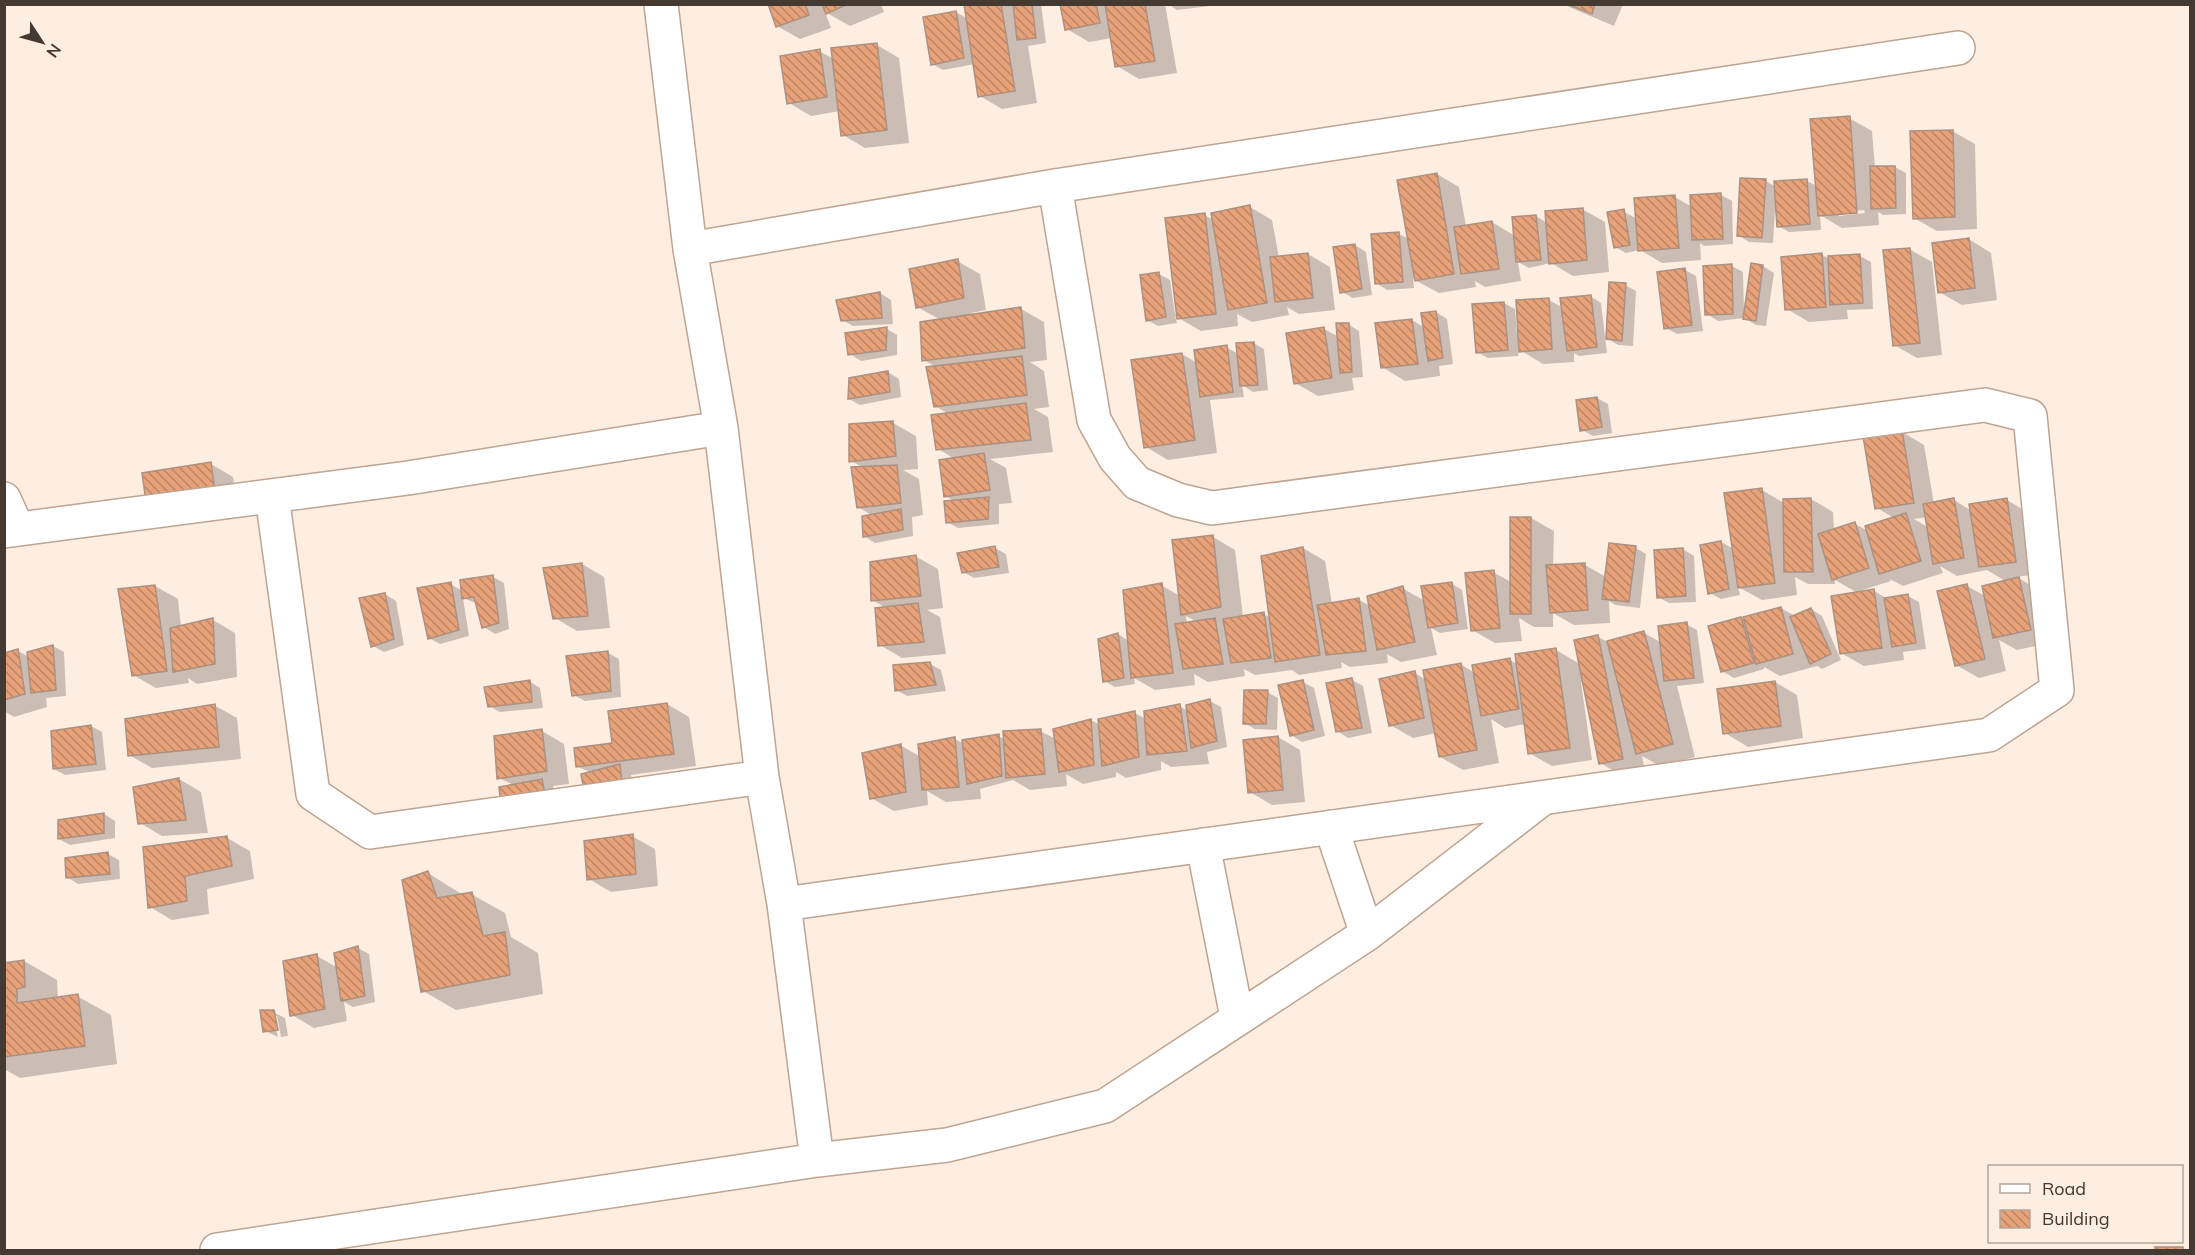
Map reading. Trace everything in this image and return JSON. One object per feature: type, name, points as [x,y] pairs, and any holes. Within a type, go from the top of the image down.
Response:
[{"type":"street","points":[[661,4],[690,249],[721,428],[762,777],[784,904],[817,1160]]},
{"type":"street","points":[[690,249],[1055,186],[1958,48]]},
{"type":"street","points":[[784,904],[1989,735],[2057,690],[2030,416],[1985,405],[1212,508],[1178,500],[1137,483],[1115,458],[1094,420],[1055,186]]},
{"type":"street","points":[[9,519],[272,496],[408,478],[721,428]]},
{"type":"street","points":[[272,496],[313,794],[370,832],[762,777]]},
{"type":"street","points":[[217,1251],[817,1160],[947,1145],[1105,1106],[1237,1017],[1367,934],[1545,797]]},
{"type":"street","points":[[1331,827],[1367,934]]},
{"type":"street","points":[[1203,845],[1237,1017]]},
{"type":"building","points":[[768,4],[805,4],[809,15],[776,27]]},
{"type":"building","points":[[822,4],[848,4],[826,14]]},
{"type":"building","points":[[964,4],[1001,4],[1015,91],[978,97]]},
{"type":"building","points":[[1013,4],[1032,4],[1036,38],[1017,40]]},
{"type":"building","points":[[1060,4],[1096,4],[1100,23],[1065,30]]},
{"type":"building","points":[[1105,4],[1145,4],[1155,61],[1115,67]]},
{"type":"building","points":[[1567,4],[1595,4],[1592,14]]},
{"type":"building","points":[[956,11],[964,58],[931,65],[923,17]]},
{"type":"building","points":[[877,43],[887,130],[841,136],[831,48]]},
{"type":"building","points":[[820,49],[827,97],[787,104],[780,56]]},
{"type":"building","points":[[1850,116],[1857,213],[1818,216],[1810,119]]},
{"type":"building","points":[[1953,130],[1955,217],[1913,219],[1910,131]]},
{"type":"building","points":[[1870,166],[1895,166],[1896,208],[1871,209]]},
{"type":"building","points":[[1437,173],[1454,274],[1415,281],[1397,180]]},
{"type":"building","points":[[1740,178],[1766,179],[1762,238],[1737,236]]},
{"type":"building","points":[[1807,179],[1810,224],[1777,227],[1774,181]]},
{"type":"building","points":[[1721,193],[1723,239],[1692,240],[1690,195]]},
{"type":"building","points":[[1675,195],[1679,248],[1638,251],[1634,198]]},
{"type":"building","points":[[1250,205],[1267,303],[1228,310],[1211,213]]},
{"type":"building","points":[[1583,208],[1587,260],[1549,264],[1545,211]]},
{"type":"building","points":[[1624,209],[1630,245],[1614,248],[1607,212]]},
{"type":"building","points":[[1205,213],[1216,314],[1177,319],[1165,218]]},
{"type":"building","points":[[1536,215],[1541,260],[1516,262],[1512,217]]},
{"type":"building","points":[[1492,221],[1499,269],[1461,274],[1454,227]]},
{"type":"building","points":[[1399,232],[1403,282],[1375,284],[1371,234]]},
{"type":"building","points":[[1969,238],[1975,288],[1938,293],[1932,243]]},
{"type":"building","points":[[1355,244],[1362,289],[1340,293],[1333,247]]},
{"type":"building","points":[[1910,248],[1920,343],[1893,346],[1883,250]]},
{"type":"building","points":[[1308,253],[1313,298],[1275,302],[1270,257]]},
{"type":"building","points":[[1822,253],[1826,307],[1785,310],[1781,257]]},
{"type":"building","points":[[1860,254],[1863,303],[1830,305],[1828,256]]},
{"type":"building","points":[[958,259],[964,298],[916,308],[909,269]]},
{"type":"building","points":[[1751,263],[1763,265],[1756,321],[1743,319]]},
{"type":"building","points":[[1732,264],[1733,314],[1705,315],[1703,266]]},
{"type":"building","points":[[1685,268],[1692,325],[1664,329],[1657,272]]},
{"type":"building","points":[[1159,272],[1166,317],[1146,321],[1140,275]]},
{"type":"building","points":[[1609,282],[1626,283],[1622,341],[1606,339]]},
{"type":"building","points":[[880,292],[882,318],[841,321],[836,300]]},
{"type":"building","points":[[1591,295],[1597,347],[1567,351],[1560,298]]},
{"type":"building","points":[[1549,298],[1552,349],[1519,352],[1516,300]]},
{"type":"building","points":[[1504,302],[1508,350],[1476,353],[1472,304]]},
{"type":"building","points":[[1021,307],[1025,348],[922,361],[920,322]]},
{"type":"building","points":[[1436,311],[1443,358],[1428,361],[1421,313]]},
{"type":"building","points":[[1412,319],[1418,364],[1381,368],[1375,323]]},
{"type":"building","points":[[1336,323],[1349,323],[1352,372],[1340,373]]},
{"type":"building","points":[[887,327],[886,350],[848,355],[845,333]]},
{"type":"building","points":[[1324,327],[1332,378],[1294,384],[1286,333]]},
{"type":"building","points":[[1254,342],[1258,385],[1240,386],[1236,343]]},
{"type":"building","points":[[1227,345],[1233,392],[1200,397],[1194,350]]},
{"type":"building","points":[[1182,353],[1195,440],[1144,448],[1131,360]]},
{"type":"building","points":[[1022,356],[1027,395],[934,407],[926,367]]},
{"type":"building","points":[[888,371],[890,392],[848,399],[849,378]]},
{"type":"building","points":[[1597,397],[1602,427],[1580,431],[1576,400]]},
{"type":"building","points":[[1026,403],[1031,440],[936,450],[931,415]]},
{"type":"building","points":[[893,421],[896,456],[849,462],[849,424]]},
{"type":"building","points":[[1902,430],[1914,503],[1875,509],[1863,436]]},
{"type":"building","points":[[984,453],[990,490],[944,497],[939,460]]},
{"type":"building","points":[[211,462],[215,492],[146,502],[142,473]]},
{"type":"building","points":[[897,465],[901,503],[857,508],[851,467]]},
{"type":"building","points":[[1762,488],[1775,583],[1738,588],[1724,493]]},
{"type":"building","points":[[989,497],[988,519],[946,523],[944,501]]},
{"type":"building","points":[[1811,498],[1813,572],[1784,572],[1783,499]]},
{"type":"building","points":[[1954,498],[1964,558],[1933,564],[1923,504]]},
{"type":"building","points":[[2007,498],[2016,562],[1979,567],[1969,504]]},
{"type":"building","points":[[901,509],[903,530],[863,537],[862,516]]},
{"type":"building","points":[[1906,513],[1921,561],[1879,574],[1865,526]]},
{"type":"building","points":[[1510,517],[1531,517],[1531,614],[1510,614]]},
{"type":"building","points":[[1855,522],[1869,568],[1832,580],[1818,534]]},
{"type":"building","points":[[1213,535],[1221,607],[1181,615],[1172,540]]},
{"type":"building","points":[[1721,541],[1729,589],[1708,594],[1700,545]]},
{"type":"building","points":[[1609,543],[1636,546],[1629,602],[1602,599]]},
{"type":"building","points":[[995,546],[999,567],[962,573],[957,553]]},
{"type":"building","points":[[1303,547],[1320,655],[1275,662],[1261,556]]},
{"type":"building","points":[[1683,548],[1686,596],[1657,598],[1654,550]]},
{"type":"building","points":[[916,555],[921,596],[871,601],[870,562]]},
{"type":"building","points":[[582,563],[588,616],[553,619],[543,568]]},
{"type":"building","points":[[1585,563],[1588,610],[1550,613],[1546,565]]},
{"type":"building","points":[[1494,570],[1500,628],[1471,631],[1465,573]]},
{"type":"building","points":[[493,575],[499,623],[482,628],[474,597],[462,599],[460,580]]},
{"type":"building","points":[[2019,577],[2031,630],[1993,638],[1982,586]]},
{"type":"building","points":[[451,582],[459,630],[428,639],[417,588]]},
{"type":"building","points":[[1452,582],[1458,623],[1428,628],[1421,586]]},
{"type":"building","points":[[1162,583],[1173,673],[1131,678],[1123,590]]},
{"type":"building","points":[[1967,584],[1985,659],[1955,666],[1937,591]]},
{"type":"building","points":[[155,585],[167,671],[132,676],[118,589]]},
{"type":"building","points":[[1403,586],[1415,642],[1377,650],[1367,596]]},
{"type":"building","points":[[1874,589],[1882,648],[1840,654],[1831,596]]},
{"type":"building","points":[[385,593],[394,639],[371,647],[359,598]]},
{"type":"building","points":[[1908,594],[1916,643],[1892,647],[1884,598]]},
{"type":"building","points":[[1359,598],[1366,651],[1326,655],[1317,605]]},
{"type":"building","points":[[918,603],[924,642],[878,646],[875,608]]},
{"type":"building","points":[[1781,607],[1793,654],[1756,664],[1743,617]]},
{"type":"building","points":[[1811,608],[1831,654],[1810,664],[1790,617]]},
{"type":"building","points":[[1264,612],[1271,658],[1231,663],[1223,619]]},
{"type":"building","points":[[1741,617],[1754,663],[1721,672],[1708,626]]},
{"type":"building","points":[[213,618],[215,664],[173,672],[170,628]]},
{"type":"building","points":[[1215,618],[1223,664],[1183,669],[1175,624]]},
{"type":"building","points":[[1687,622],[1694,678],[1664,681],[1658,626]]},
{"type":"building","points":[[1644,631],[1673,744],[1636,754],[1607,641]]},
{"type":"building","points":[[1118,633],[1124,678],[1103,682],[1098,639]]},
{"type":"building","points":[[1598,635],[1623,759],[1599,764],[1574,640]]},
{"type":"building","points":[[53,645],[56,690],[31,693],[27,652]]},
{"type":"building","points":[[1556,648],[1570,748],[1528,754],[1515,654]]},
{"type":"building","points":[[18,649],[25,694],[4,700],[4,653]]},
{"type":"building","points":[[608,651],[611,691],[572,696],[566,656]]},
{"type":"building","points":[[1510,658],[1519,709],[1481,716],[1472,665]]},
{"type":"building","points":[[930,662],[936,685],[895,691],[893,665]]},
{"type":"building","points":[[1461,663],[1477,750],[1439,757],[1423,670]]},
{"type":"building","points":[[1415,671],[1424,718],[1389,726],[1379,679]]},
{"type":"building","points":[[1352,678],[1362,728],[1336,732],[1326,683]]},
{"type":"building","points":[[530,680],[532,702],[488,707],[484,687]]},
{"type":"building","points":[[1303,680],[1314,730],[1290,736],[1278,685]]},
{"type":"building","points":[[1775,681],[1781,726],[1723,734],[1717,689]]},
{"type":"building","points":[[1244,690],[1268,690],[1266,724],[1243,724]]},
{"type":"building","points":[[1210,699],[1217,741],[1191,748],[1186,705]]},
{"type":"building","points":[[667,703],[674,754],[576,767],[574,748],[612,743],[608,711]]},
{"type":"building","points":[[215,704],[219,747],[128,756],[125,719]]},
{"type":"building","points":[[1180,704],[1187,751],[1147,755],[1144,711]]},
{"type":"building","points":[[1135,711],[1139,757],[1102,766],[1098,719]]},
{"type":"building","points":[[1091,719],[1094,765],[1059,772],[1053,729]]},
{"type":"building","points":[[91,725],[96,764],[53,769],[51,731]]},
{"type":"building","points":[[542,729],[547,771],[497,779],[494,736]]},
{"type":"building","points":[[1041,729],[1045,774],[1006,778],[1003,731]]},
{"type":"building","points":[[999,734],[1002,776],[967,784],[962,740]]},
{"type":"building","points":[[1278,736],[1283,790],[1248,793],[1243,740]]},
{"type":"building","points":[[955,737],[959,787],[922,790],[918,744]]},
{"type":"building","points":[[901,744],[906,792],[870,799],[862,753]]},
{"type":"building","points":[[620,764],[622,784],[584,791],[581,774]]},
{"type":"building","points":[[179,778],[186,820],[138,824],[133,787]]},
{"type":"building","points":[[542,779],[546,800],[501,805],[499,787]]},
{"type":"building","points":[[104,813],[104,833],[58,839],[58,820]]},
{"type":"building","points":[[633,834],[636,874],[587,880],[584,841]]},
{"type":"building","points":[[227,836],[232,866],[185,876],[187,901],[148,908],[143,847]]},
{"type":"building","points":[[108,852],[110,874],[66,878],[65,858]]},
{"type":"building","points":[[428,871],[437,898],[472,892],[483,936],[505,932],[510,975],[421,992],[402,880]]},
{"type":"building","points":[[358,946],[365,996],[341,1001],[334,953]]},
{"type":"building","points":[[317,954],[325,1009],[290,1016],[283,961]]},
{"type":"building","points":[[24,960],[25,987],[17,989],[17,1003],[78,994],[85,1046],[4,1057],[4,963]]},
{"type":"building","points":[[260,1010],[274,1010],[278,1030],[263,1032]]},
{"type":"building","points":[[2155,1247],[2183,1247],[2183,1250],[2155,1250]]}]
